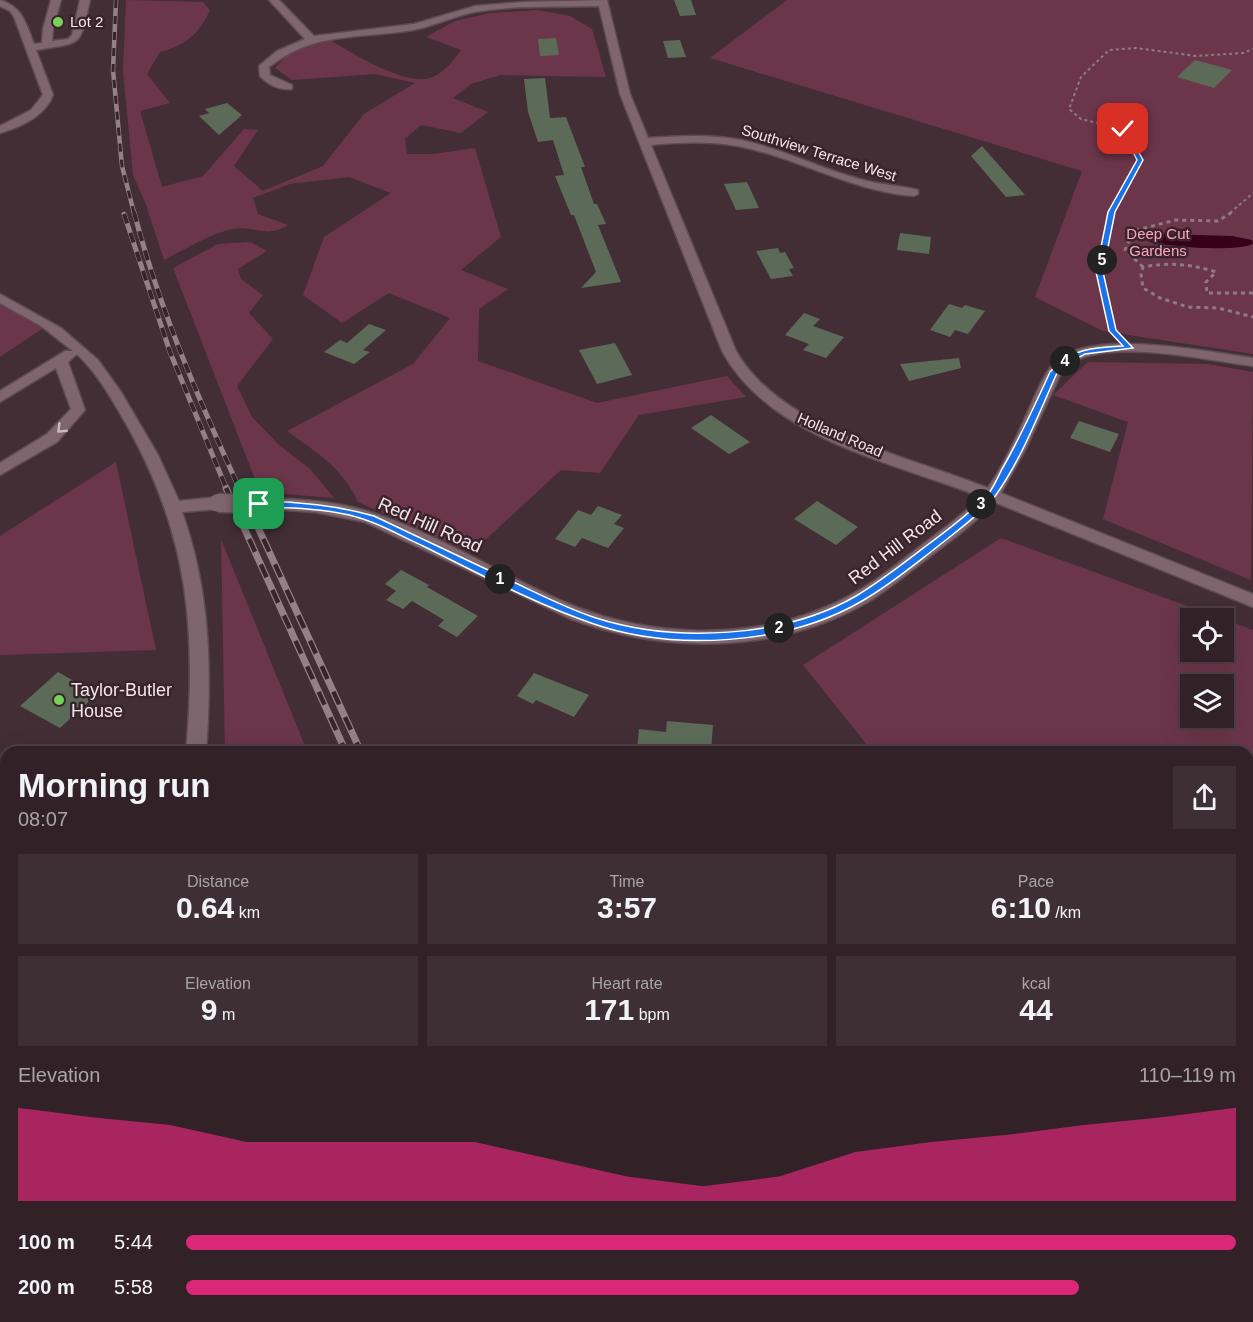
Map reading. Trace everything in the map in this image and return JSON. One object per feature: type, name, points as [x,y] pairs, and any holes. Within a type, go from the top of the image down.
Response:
[{"type":"street","points":[[19,17],[23,0]]},
{"type":"street","points":[[47,45],[48,29],[56,0]]},
{"type":"street","points":[[31,48],[71,41],[77,36],[85,0]]},
{"type":"street","points":[[274,0],[310,38]]},
{"type":"street","points":[[288,87],[264,76],[264,66],[274,55],[310,38],[417,27],[463,12],[509,5],[602,1]]},
{"type":"street","name":"Holland Road","points":[[602,1],[625,94],[643,142],[729,351],[739,369],[752,385],[770,401],[804,422],[1134,550],[1253,601]]},
{"type":"street","points":[[0,3],[13,9],[19,17],[48,92],[47,101],[35,113],[0,130]]},
{"type":"street","points":[[0,117],[15,122]]},
{"type":"street","name":"Southview Terrace West","points":[[643,142],[703,139],[738,142],[879,189],[915,192]]},
{"type":"street","points":[[0,298],[41,320],[79,348],[100,369],[144,440],[173,507],[185,541],[196,587],[201,641],[201,707],[197,746]]},
{"type":"street","points":[[0,396],[79,348]]},
{"type":"street","name":"Red Hill Road","points":[[173,507],[218,503],[321,507],[370,518],[555,606],[595,621],[653,633],[713,636],[756,633],[793,625],[831,612],[859,599],[944,537],[992,495],[1018,449],[1054,372],[1062,363],[1082,353],[1099,349],[1129,348],[1253,362]]},
{"type":"street","points":[[0,470],[52,438],[78,410],[78,401],[70,390],[60,360]]},
{"type":"path","points":[[1129,348],[1113,331],[1100,272],[1112,212],[1140,160],[1123,129],[1081,119],[1069,109],[1081,77],[1109,50],[1136,48],[1196,56],[1244,53],[1253,49]]},
{"type":"path","points":[[1143,267],[1125,250],[1133,231],[1176,220],[1218,221],[1253,193]]},
{"type":"path","points":[[1143,267],[1170,262],[1193,264],[1216,272],[1206,282],[1207,293],[1253,293]]},
{"type":"path","points":[[1143,267],[1141,274],[1143,288],[1160,298],[1188,307],[1218,308],[1253,317]]},
{"type":"green space","points":[[126,0],[203,2],[210,10],[201,26],[190,38],[160,52],[147,74],[170,103],[140,111],[162,187],[203,176],[244,129],[258,130],[234,166],[263,191],[323,166],[364,114],[415,83],[375,74],[292,80],[275,68],[288,54],[330,40],[393,73],[419,79],[430,78],[439,73],[461,50],[426,37],[455,21],[490,13],[538,10],[570,16],[592,29],[606,77],[500,75],[471,84],[453,98],[488,112],[461,133],[421,125],[405,139],[407,154],[434,154],[475,148],[501,237],[461,270],[508,289],[479,309],[478,361],[597,403],[727,376],[746,397],[639,415],[600,473],[561,470],[471,553],[358,502],[337,470],[287,431],[413,364],[450,318],[389,293],[342,323],[303,295],[324,237],[391,193],[349,177],[290,184],[253,198],[258,214],[288,225],[273,231],[241,228],[224,231],[164,260],[145,202],[133,175],[123,71]]},
{"type":"green space","name":"Deep Cut Gardens","points":[[787,0],[1253,0],[1253,354],[1103,331],[1035,297],[1082,171],[710,58]]},
{"type":"green space","points":[[250,242],[267,251],[238,269],[241,279],[263,295],[249,313],[273,339],[237,386],[252,417],[279,445],[310,469],[334,498],[260,492],[173,268],[218,244]]},
{"type":"green space","points":[[0,298],[48,325],[0,357]]},
{"type":"green space","points":[[1088,362],[1208,364],[1253,372],[1251,580],[1103,519],[1128,422],[1053,395]]},
{"type":"green space","points":[[116,462],[156,650],[0,655],[0,536]]},
{"type":"green space","points":[[1001,538],[1193,608],[1180,608],[1180,662],[1234,662],[1234,623],[1253,630],[1253,746],[868,746],[803,665]]},
{"type":"green space","points":[[221,539],[305,746],[225,746]]},
{"type":"shaded area","points":[[1146,235],[1232,236],[1252,240],[1253,244],[1232,248],[1172,246],[1150,242]]},
{"type":"building","points":[[674,0],[691,0],[696,15],[680,16]]},
{"type":"building","points":[[556,38],[559,55],[540,56],[538,39]]},
{"type":"building","points":[[680,40],[686,57],[668,58],[663,41]]},
{"type":"building","points":[[1195,60],[1232,70],[1214,88],[1177,77]]},
{"type":"building","points":[[545,78],[550,118],[566,117],[585,167],[581,167],[594,204],[597,204],[606,224],[598,225],[621,282],[581,288],[596,272],[574,215],[571,215],[555,176],[564,175],[553,140],[538,142],[528,112],[524,79]]},
{"type":"building","points":[[227,103],[242,115],[219,135],[199,116],[209,113],[205,109]]},
{"type":"building","points":[[982,146],[1025,195],[1006,197],[971,156]]},
{"type":"building","points":[[747,182],[759,208],[736,210],[724,184]]},
{"type":"building","points":[[900,233],[931,237],[929,254],[897,250]]},
{"type":"building","points":[[778,248],[780,253],[785,252],[794,268],[789,269],[793,276],[771,279],[756,251]]},
{"type":"building","points":[[949,304],[962,308],[965,305],[985,311],[968,334],[955,330],[950,337],[930,330]]},
{"type":"building","points":[[804,313],[820,319],[813,326],[844,337],[826,358],[803,350],[809,344],[785,335]]},
{"type":"building","points":[[369,324],[386,330],[363,350],[370,352],[354,364],[324,352],[340,340],[347,343]]},
{"type":"building","points":[[615,343],[632,375],[597,384],[579,350]]},
{"type":"building","points":[[959,358],[961,368],[909,381],[900,364]]},
{"type":"building","points":[[711,415],[750,442],[729,454],[691,428]]},
{"type":"building","points":[[1079,421],[1119,434],[1110,452],[1070,438]]},
{"type":"building","points":[[817,501],[858,527],[836,545],[794,519]]},
{"type":"building","points":[[598,506],[622,515],[614,524],[624,528],[608,548],[582,538],[575,547],[555,539],[578,510],[591,515]]},
{"type":"building","points":[[401,570],[478,616],[457,637],[438,626],[444,620],[412,601],[403,609],[386,600],[396,591],[385,584]]},
{"type":"building","name":"Taylor-Butler House","points":[[58,672],[97,694],[60,728],[20,706]]},
{"type":"building","points":[[534,673],[589,695],[574,717],[536,700],[533,704],[517,696]]},
{"type":"building","points":[[667,721],[713,725],[711,746],[637,746],[639,729],[666,732]]},
{"type":"railway","points":[[116,0],[113,70],[122,166],[134,213]]},
{"type":"railway","points":[[134,212],[168,318],[195,388],[240,490]]},
{"type":"railway","points":[[124,214],[170,352],[227,490]]},
{"type":"railway","points":[[226,488],[343,746]]},
{"type":"railway","points":[[240,488],[358,746]]},
{"type":"place","name":"Lot 2","points":[[58,22]]},
{"type":"place","name":"Taylor-Butler House","points":[[59,700]]},
{"type":"route","points":[[259,504],[332,508],[370,518],[555,606],[621,628],[681,636],[756,633],[793,625],[831,612],[859,599],[892,577],[944,537],[992,495],[1018,449],[1054,372],[1062,363],[1082,353],[1099,349],[1129,348],[1113,331],[1100,272],[1112,212],[1140,160],[1123,129]]}]
